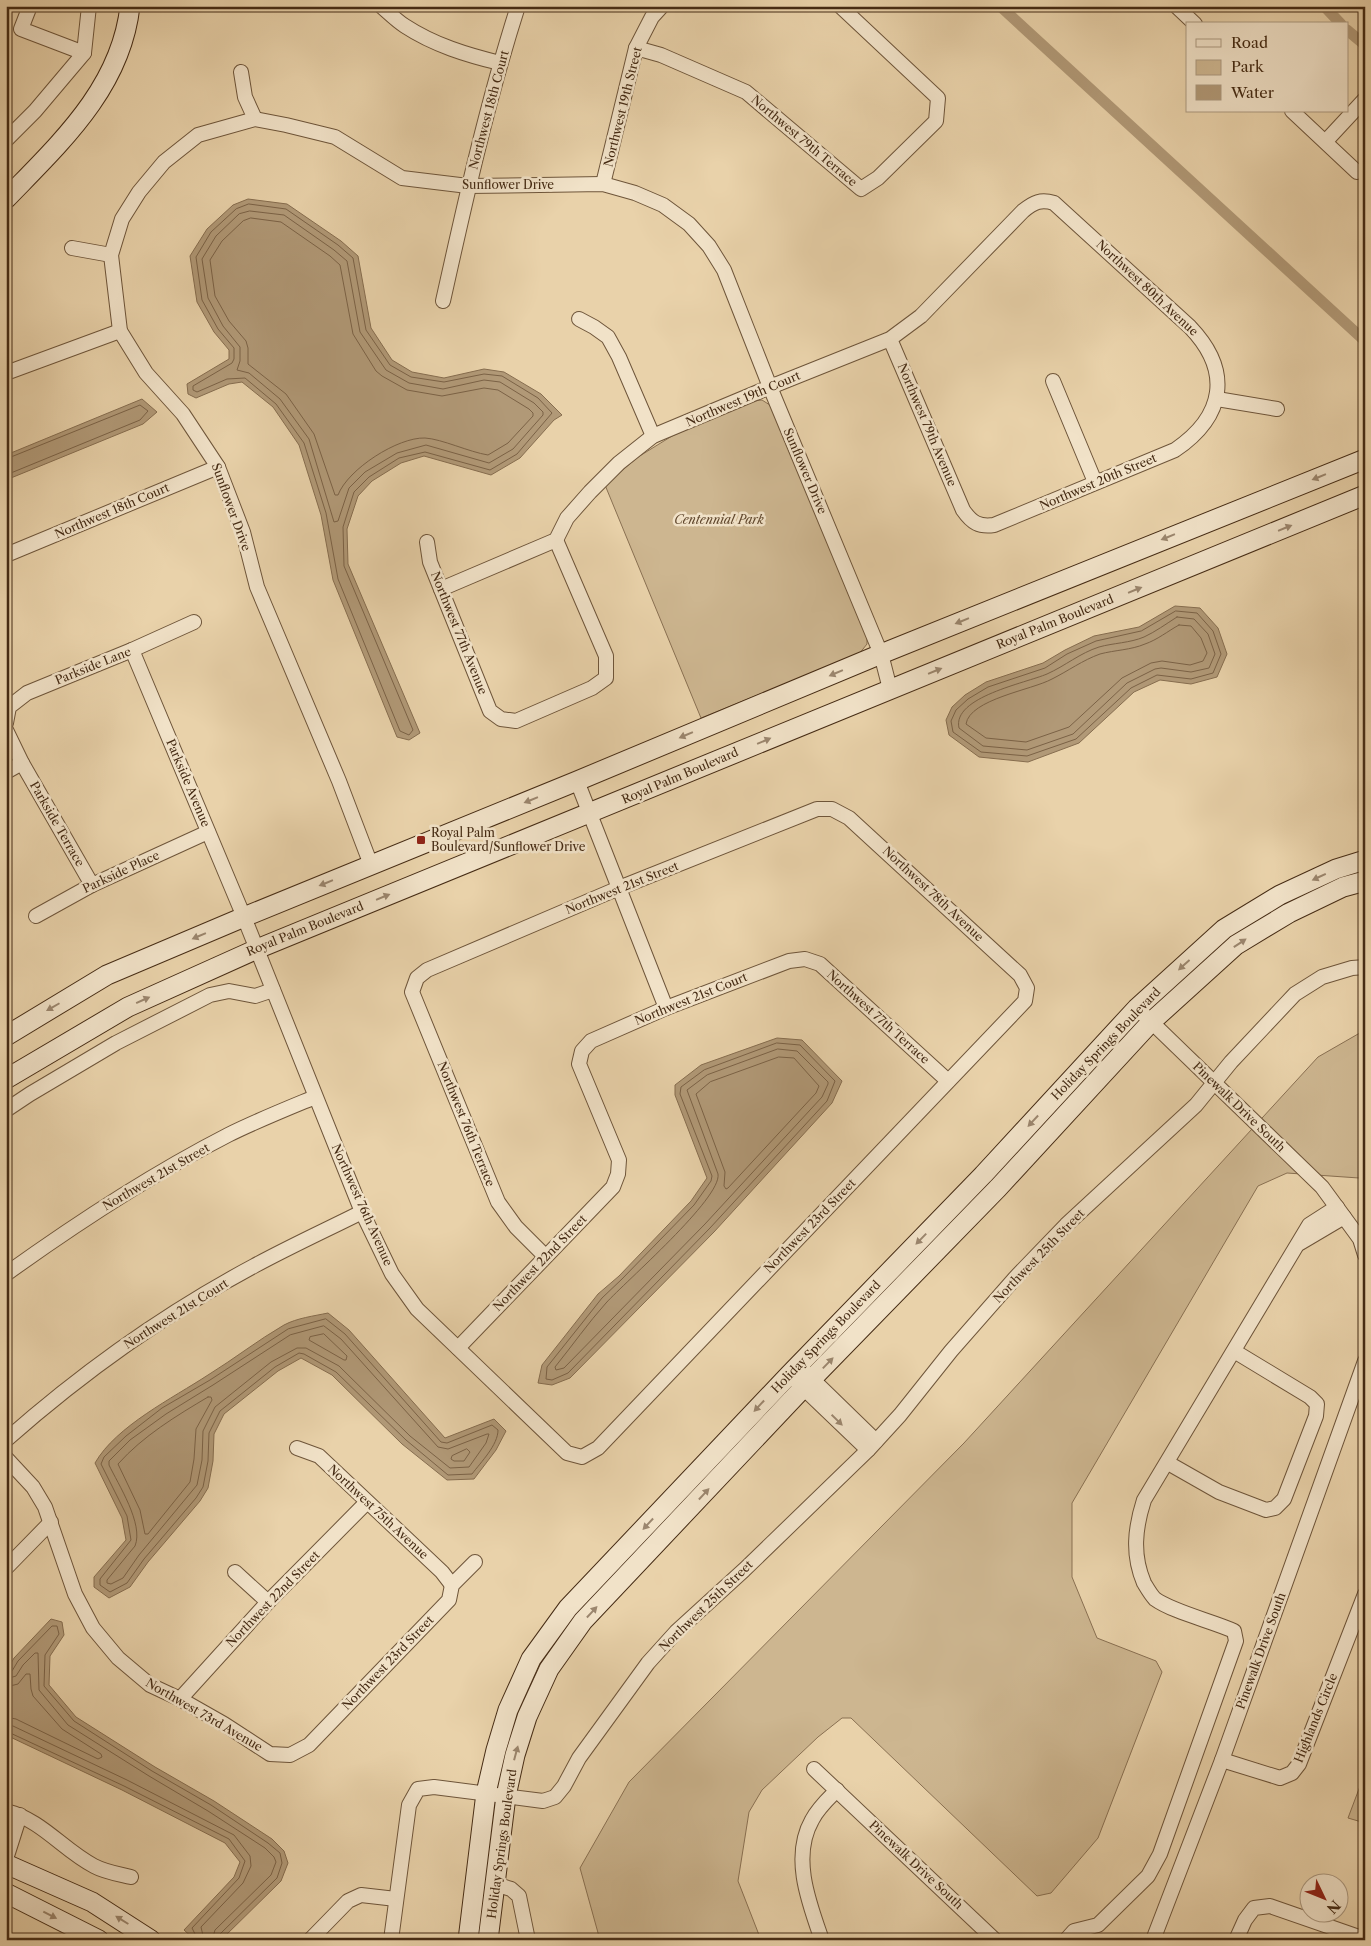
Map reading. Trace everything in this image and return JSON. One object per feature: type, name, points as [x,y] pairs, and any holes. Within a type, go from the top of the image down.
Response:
[{"type":"main road","points":[[6,199],[57,146],[97,97],[111,74],[128,25],[130,6]]},
{"type":"main road","points":[[6,1036],[107,975],[881,654],[1365,459]]},
{"type":"main road","name":"Royal Palm Boulevard","points":[[6,1080],[128,1007],[257,949],[1365,496]]},
{"type":"main road","name":"Holiday Springs Boulevard","points":[[468,1940],[486,1793],[508,1710],[532,1659],[568,1608],[793,1370],[983,1175],[1137,1008],[1224,929],[1280,895],[1336,869],[1365,860]]},
{"type":"main road","name":"Holiday Springs Boulevard","points":[[488,1940],[506,1796],[515,1755],[527,1717],[549,1669],[583,1621],[808,1384],[998,1188],[1151,1022],[1236,945],[1290,913],[1343,887],[1365,881]]},
{"type":"main road","points":[[6,1864],[92,1902],[151,1940]]},
{"type":"main road","points":[[6,1893],[98,1940]]},
{"type":"street","points":[[30,6],[21,29],[84,53]]},
{"type":"street","points":[[6,140],[35,111],[84,53],[89,6]]},
{"type":"street","points":[[381,6],[403,25],[421,35],[464,54],[500,63]]},
{"type":"street","name":"Northwest 18th Court","points":[[442,302],[468,186],[500,63],[518,6]]},
{"type":"street","name":"Northwest 19th Street","points":[[603,184],[636,48],[652,17],[662,6]]},
{"type":"street","name":"Northwest 79th Terrace","points":[[636,48],[661,54],[746,92],[860,189],[878,178],[936,121],[938,98],[840,6]]},
{"type":"street","points":[[1176,6],[1193,22]]},
{"type":"street","points":[[241,72],[246,97],[255,119]]},
{"type":"street","points":[[1326,141],[1365,99]]},
{"type":"street","points":[[1293,112],[1357,172]]},
{"type":"street","name":"Sunflower Drive","points":[[371,865],[335,772],[257,587],[243,532],[218,466],[188,421],[146,373],[120,330],[111,255],[122,219],[138,192],[164,162],[198,135],[255,119],[335,137],[402,178],[468,186],[603,184],[635,193],[663,205],[689,224],[709,246],[724,270],[770,387],[881,654],[890,689]]},
{"type":"street","name":"Northwest 19th Court","points":[[556,540],[567,518],[590,492],[619,463],[653,436],[890,339],[921,316],[1023,211],[1031,204],[1043,200]]},
{"type":"street","name":"Northwest 80th Avenue","points":[[1043,200],[1054,203],[1190,326],[1204,342],[1211,356],[1218,380],[1217,399]]},
{"type":"street","points":[[72,248],[111,255]]},
{"type":"street","points":[[579,319],[594,326],[608,337],[619,357],[653,436]]},
{"type":"street","points":[[6,373],[120,330]]},
{"type":"street","name":"Northwest 79th Avenue","points":[[890,339],[963,510]]},
{"type":"street","points":[[1053,381],[1095,482]]},
{"type":"street","points":[[1217,399],[1277,408]]},
{"type":"street","name":"Northwest 20th Street","points":[[963,510],[969,519],[976,524],[994,526],[1175,450],[1192,439],[1204,424],[1217,399]]},
{"type":"street","name":"Northwest 18th Court","points":[[6,555],[218,466]]},
{"type":"street","points":[[441,589],[556,540]]},
{"type":"street","name":"Northwest 77th Avenue","points":[[427,542],[430,562],[490,711],[501,719],[516,721],[592,688],[606,678],[606,656],[556,540]]},
{"type":"street","name":"Parkside Lane","points":[[6,724],[9,706],[27,692],[132,650],[194,622]]},
{"type":"street","name":"Parkside Avenue","points":[[132,650],[244,917]]},
{"type":"street","points":[[6,730],[22,763],[6,772]]},
{"type":"street","name":"Parkside Terrace","points":[[22,763],[92,885]]},
{"type":"street","points":[[577,781],[666,1008]]},
{"type":"street","name":"Northwest 21st Street","points":[[417,978],[428,970],[620,888],[817,808],[832,809]]},
{"type":"street","name":"Northwest 78th Avenue","points":[[832,809],[849,818],[992,948],[1020,975],[1026,988]]},
{"type":"street","name":"Parkside Place","points":[[36,916],[92,885],[208,832]]},
{"type":"street","name":"Northwest 76th Avenue","points":[[244,917],[362,1212],[392,1274],[417,1309],[567,1453],[582,1457]]},
{"type":"street","name":"Northwest 21st Court","points":[[618,1174],[619,1160],[580,1064],[582,1051],[591,1041],[666,1008],[789,961],[805,959]]},
{"type":"street","name":"Northwest 77th Terrace","points":[[805,959],[820,964],[948,1081]]},
{"type":"street","points":[[1214,1082],[1295,994],[1322,977],[1352,968],[1365,967]]},
{"type":"street","name":"Northwest 76th Terrace","points":[[417,978],[412,992],[498,1202],[516,1227],[545,1256]]},
{"type":"street","name":"Northwest 23rd Street","points":[[582,1457],[598,1448],[1025,1001],[1026,988]]},
{"type":"street","points":[[6,1110],[116,1043],[210,995],[228,990],[255,996],[273,990]]},
{"type":"street","name":"Pinewalk Drive South","points":[[1137,1008],[1322,1187],[1360,1240],[1365,1255]]},
{"type":"street","name":"Northwest 25th Street","points":[[396,1899],[409,1805],[418,1789],[434,1787],[543,1801],[555,1797],[564,1786],[579,1758],[648,1663],[676,1632],[744,1570],[872,1446],[1015,1278],[1066,1225],[1196,1105],[1214,1082]]},
{"type":"street","name":"Northwest 21st Street","points":[[6,1274],[71,1227],[126,1192],[229,1134],[315,1097]]},
{"type":"street","name":"Northwest 22nd Street","points":[[458,1348],[613,1187],[618,1174]]},
{"type":"street","name":"Northwest 21st Court","points":[[6,1440],[40,1410],[108,1357],[179,1310],[253,1267],[362,1212]]},
{"type":"street","points":[[1066,1940],[1074,1931],[1098,1926],[1148,1876],[1160,1854],[1236,1641],[1234,1631],[1154,1598],[1140,1572],[1136,1547],[1139,1515],[1144,1500],[1168,1463],[1309,1225],[1341,1212]]},
{"type":"street","points":[[1168,1463],[1219,1492],[1266,1510],[1275,1508],[1284,1500],[1316,1416],[1317,1404],[1310,1397],[1234,1351]]},
{"type":"street","name":"Pinewalk Drive South","points":[[1153,1940],[1222,1760],[1364,1363]]},
{"type":"street","points":[[793,1370],[872,1446]]},
{"type":"street","name":"Northwest 75th Avenue","points":[[297,1448],[319,1456],[442,1572],[452,1585]]},
{"type":"street","name":"Northwest 73rd Avenue","points":[[6,1458],[33,1488],[45,1507],[75,1594],[93,1628],[118,1658],[150,1685],[180,1699],[224,1724],[270,1754],[290,1755]]},
{"type":"street","name":"Northwest 22nd Street","points":[[180,1699],[268,1602],[367,1502]]},
{"type":"street","points":[[6,1568],[51,1522]]},
{"type":"street","name":"Northwest 23rd Street","points":[[290,1755],[309,1745],[449,1600],[452,1585],[475,1562]]},
{"type":"street","points":[[234,1572],[268,1602]]},
{"type":"street","name":"Highlands Circle","points":[[1222,1760],[1280,1778],[1292,1773],[1298,1764],[1365,1594]]},
{"type":"street","name":"Pinewalk Drive South","points":[[814,1769],[995,1940]]},
{"type":"street","points":[[822,1940],[812,1912],[804,1880],[803,1849],[804,1840],[812,1820],[822,1805],[837,1790]]},
{"type":"street","points":[[6,1859],[13,1813],[39,1825],[94,1866],[131,1877]]},
{"type":"street","points":[[495,1884],[511,1889],[519,1896],[527,1939]]},
{"type":"street","points":[[310,1940],[348,1901],[361,1895],[396,1899],[391,1940]]},
{"type":"street","points":[[1236,1940],[1245,1920],[1254,1908],[1270,1906],[1363,1936]]},
{"type":"green space","name":"Centennial Park","points":[[762,400],[773,407],[867,638],[867,644],[859,654],[701,718],[605,485],[638,457],[672,436],[752,401]]},
{"type":"green space","points":[[1365,1030],[1365,1176],[1359,1178],[1287,1173],[1258,1186],[1072,1503],[1072,1577],[1097,1638],[1156,1661],[1162,1672],[1098,1838],[1051,1893],[1037,1896],[851,1718],[842,1718],[818,1737],[762,1790],[749,1812],[738,1881],[761,1940],[600,1940],[580,1868],[629,1782],[964,1443],[1318,1057]]},
{"type":"green space","points":[[1365,1773],[1365,1823],[1348,1818]]},
{"type":"water","points":[[248,199],[287,204],[341,241],[358,256],[371,328],[392,360],[412,372],[444,378],[484,369],[504,372],[541,394],[562,415],[554,420],[520,458],[491,475],[424,456],[401,463],[372,481],[358,496],[347,529],[348,564],[420,733],[409,740],[397,737],[333,580],[321,515],[299,445],[273,407],[242,382],[229,384],[196,398],[188,394],[187,384],[229,359],[229,350],[214,332],[197,302],[190,256],[207,229],[233,205]]},
{"type":"water","points":[[142,399],[157,412],[143,424],[6,480],[6,455]]},
{"type":"water","points":[[1175,606],[1200,608],[1218,628],[1227,654],[1217,677],[1191,684],[1160,680],[1134,692],[1079,743],[1028,762],[979,757],[949,735],[946,720],[952,707],[965,695],[986,682],[1043,663],[1094,636],[1139,627]]},
{"type":"water","points":[[777,1038],[802,1040],[842,1081],[832,1103],[714,1232],[570,1378],[552,1385],[538,1383],[542,1365],[598,1294],[619,1276],[691,1201],[707,1178],[675,1095],[675,1085],[701,1065]]},
{"type":"water","points":[[328,1313],[349,1330],[445,1438],[494,1419],[506,1431],[496,1450],[474,1479],[447,1480],[402,1444],[332,1375],[301,1358],[278,1371],[224,1414],[214,1434],[213,1461],[208,1488],[200,1501],[148,1562],[130,1587],[109,1598],[94,1587],[94,1577],[126,1540],[122,1518],[95,1463],[104,1450],[146,1414],[274,1331],[294,1321]]},
{"type":"water","points":[[51,1619],[62,1622],[64,1635],[50,1656],[49,1685],[76,1717],[155,1767],[214,1801],[272,1839],[284,1851],[288,1863],[281,1881],[221,1940],[195,1940],[184,1930],[234,1877],[240,1862],[225,1843],[122,1790],[6,1735],[6,1672],[14,1658]]},
{"type":"waterway","points":[[1000,6],[1365,341]]},
{"type":"waterway","points":[[1324,6],[1339,22]]},
{"type":"waterway","points":[[1348,31],[1365,45]]},
{"type":"place","name":"Royal Palm Boulevard/Sunflower Drive","points":[[421,840]]}]
